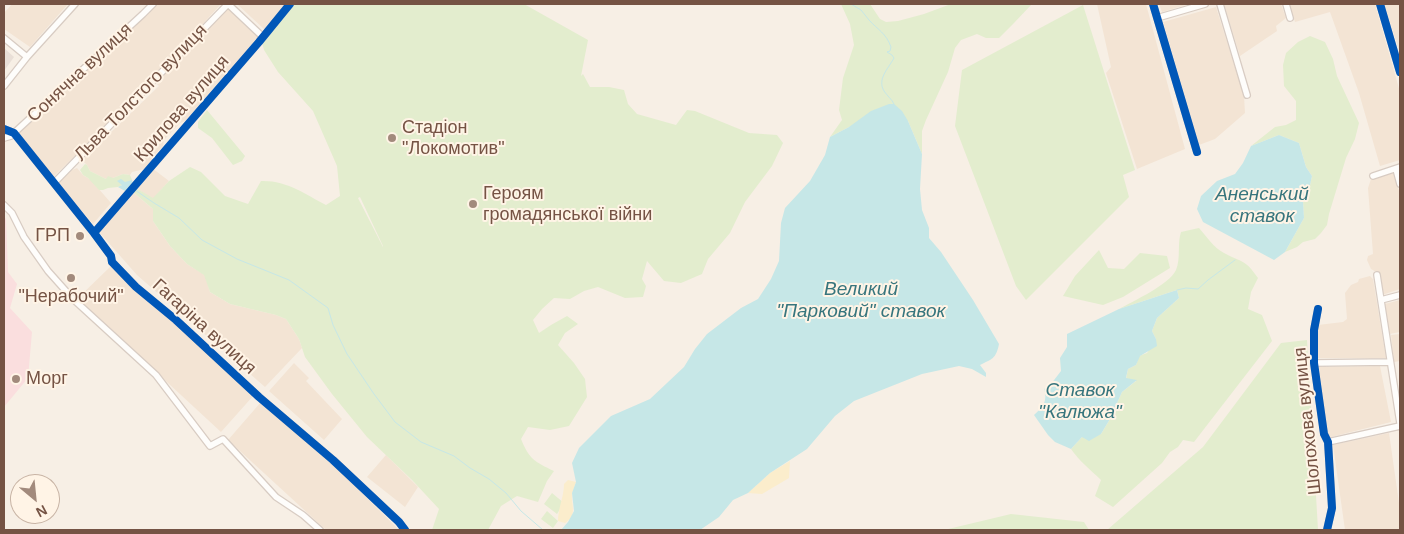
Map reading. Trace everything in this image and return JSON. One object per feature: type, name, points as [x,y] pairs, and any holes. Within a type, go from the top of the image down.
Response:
[{"type":"street","points":[[4,86],[27,57],[75,4]]},
{"type":"street","name":"Сонячна вулиця","points":[[4,138],[14,134],[153,4]]},
{"type":"street","points":[[228,4],[263,37]]},
{"type":"street","name":"Льва Толстого вулиця","points":[[54,183],[228,4]]},
{"type":"street","name":"Крилова вулиця","points":[[94,233],[290,4]]},
{"type":"street","points":[[1153,4],[1197,152]]},
{"type":"street","points":[[1157,18],[1205,4]]},
{"type":"street","points":[[1220,4],[1247,96]]},
{"type":"street","points":[[1286,4],[1290,18]]},
{"type":"street","points":[[1380,4],[1400,72]]},
{"type":"street","points":[[4,38],[27,57]]},
{"type":"street","name":"Гагаріна вулиця","points":[[4,129],[14,134],[94,233],[111,256],[112,262],[136,287],[176,320],[259,397],[333,460],[399,522],[405,530]]},
{"type":"street","points":[[1373,176],[1398,168],[1400,184]]},
{"type":"street","points":[[4,205],[12,213],[24,237],[48,271],[73,299],[156,375],[210,446],[223,439],[276,497],[303,515],[320,530]]},
{"type":"street","points":[[1328,442],[1400,425],[1377,275]]},
{"type":"street","points":[[1381,300],[1400,295]]},
{"type":"street","name":"Шолохова вулиця","points":[[1318,309],[1314,330],[1314,363],[1324,434],[1328,442],[1332,508],[1327,530]]},
{"type":"street","points":[[1314,363],[1390,362]]},
{"type":"shaded area","points":[[12,4],[68,4],[30,47],[4,29],[4,13]]},
{"type":"shaded area","points":[[157,4],[221,4],[139,94],[54,176],[17,134]]},
{"type":"shaded area","points":[[237,4],[287,4],[265,30]]},
{"type":"shaded area","points":[[1097,4],[1146,4],[1185,149],[1137,169],[1106,73],[1111,67]]},
{"type":"shaded area","points":[[1159,4],[1189,4],[1162,12]]},
{"type":"shaded area","points":[[1224,4],[1281,4],[1286,18],[1276,26],[1277,31],[1240,56]]},
{"type":"shaded area","points":[[1289,4],[1375,4],[1400,92],[1400,160],[1380,166],[1359,93],[1330,12],[1295,22]]},
{"type":"shaded area","points":[[1384,4],[1400,4],[1400,53]]},
{"type":"shaded area","points":[[228,7],[258,37],[185,121],[180,123],[164,140],[163,146],[145,169],[132,172],[130,175],[123,174],[106,179],[90,171],[82,160],[159,86],[156,83]]},
{"type":"shaded area","points":[[1216,7],[1244,96],[1245,113],[1215,139],[1199,145],[1163,22]]},
{"type":"shaded area","points":[[4,48],[14,57],[4,71]]},
{"type":"shaded area","points":[[77,168],[91,180],[111,203],[93,224],[58,183],[72,170]]},
{"type":"shaded area","points":[[152,168],[169,181],[153,199],[136,188]]},
{"type":"shaded area","points":[[1393,172],[1400,194],[1400,289],[1382,295],[1378,273],[1371,269],[1367,260],[1368,256],[1373,254],[1368,188],[1371,179]]},
{"type":"shaded area","points":[[134,193],[153,209],[153,221],[170,246],[187,264],[205,275],[210,292],[230,304],[286,319],[299,339],[302,348],[265,387],[137,275],[99,232]]},
{"type":"shaded area","points":[[4,216],[6,219],[8,272],[17,284],[10,308],[32,332],[28,378],[4,407]]},
{"type":"shaded area","points":[[111,266],[254,395],[221,432],[77,299]]},
{"type":"shaded area","points":[[1370,276],[1373,279],[1386,358],[1317,358],[1316,330],[1318,325],[1343,322],[1347,319],[1345,293],[1359,279]]},
{"type":"shaded area","points":[[1400,300],[1400,332],[1389,334],[1385,304]]},
{"type":"shaded area","points":[[1400,334],[1400,361],[1394,362],[1391,335]]},
{"type":"shaded area","points":[[294,363],[309,378],[306,381],[342,419],[324,440],[269,391]]},
{"type":"shaded area","points":[[1380,366],[1391,422],[1331,437],[1327,435],[1319,367]]},
{"type":"shaded area","points":[[261,402],[344,475],[399,530],[326,530],[228,440]]},
{"type":"shaded area","points":[[1389,433],[1400,510],[1400,530],[1345,530],[1333,445]]},
{"type":"shaded area","points":[[386,455],[418,487],[405,507],[367,477]]},
{"type":"green space","points":[[294,4],[524,4],[588,40],[581,76],[583,74],[590,87],[609,87],[624,90],[628,104],[637,114],[676,125],[687,110],[695,111],[749,133],[777,135],[783,143],[772,166],[745,202],[730,233],[708,259],[702,274],[681,283],[664,281],[647,261],[642,279],[646,286],[643,297],[625,298],[598,287],[584,291],[570,299],[554,298],[533,320],[539,333],[567,316],[578,324],[565,333],[558,345],[585,379],[587,397],[569,426],[550,430],[528,427],[521,439],[527,451],[537,462],[554,471],[547,481],[538,502],[517,496],[501,506],[488,530],[432,530],[439,509],[367,437],[332,394],[305,357],[299,339],[286,319],[230,304],[210,292],[204,275],[187,264],[170,246],[153,221],[153,209],[133,192],[136,188],[153,198],[169,181],[190,167],[201,172],[225,196],[248,204],[261,181],[287,185],[326,205],[340,196],[337,166],[313,111],[278,72],[264,50],[262,42]],"holes":[[[360,197],[383,246],[358,198]]]},
{"type":"green space","points":[[841,4],[870,4],[880,19],[886,22],[924,14],[951,4],[1032,4],[999,38],[986,38],[977,34],[961,40],[955,48],[948,72],[922,131],[922,154],[908,121],[849,127],[830,137],[842,120],[839,110],[843,78],[854,45],[850,24]]},
{"type":"green space","points":[[1083,5],[1135,170],[1123,175],[1129,197],[1026,300],[1016,286],[955,126],[962,70]]},
{"type":"green space","points":[[1310,36],[1325,42],[1333,59],[1337,76],[1359,123],[1355,139],[1346,158],[1327,225],[1315,239],[1303,242],[1285,252],[1304,218],[1303,201],[1309,190],[1312,176],[1306,167],[1299,143],[1279,135],[1251,146],[1275,127],[1286,125],[1296,120],[1296,101],[1284,86],[1283,65],[1286,53],[1298,42]]},
{"type":"green space","points":[[207,110],[245,156],[242,161],[233,165],[212,138],[198,128],[198,122]]},
{"type":"green space","points":[[85,164],[90,171],[106,179],[108,176],[113,178],[123,174],[130,175],[132,180],[118,187],[99,190],[80,170]]},
{"type":"green space","points":[[1199,228],[1217,248],[1247,264],[1258,278],[1251,292],[1248,309],[1262,315],[1272,341],[1194,442],[1183,440],[1178,447],[1170,452],[1162,463],[1113,507],[1095,496],[1101,480],[1071,449],[1082,437],[1101,434],[1122,392],[1136,381],[1126,379],[1128,369],[1136,365],[1139,356],[1147,353],[1156,339],[1152,331],[1157,318],[1179,298],[1177,290],[1119,309],[1159,287],[1172,276],[1176,270],[1179,256],[1181,232]]},
{"type":"green space","points":[[1099,250],[1108,268],[1124,269],[1140,253],[1167,256],[1170,268],[1123,297],[1103,305],[1063,296],[1075,276]]},
{"type":"green space","points":[[1307,340],[1318,530],[1107,530],[1203,447],[1281,343]]},
{"type":"green space","points":[[552,493],[564,503],[557,514],[544,504]]},
{"type":"green space","points":[[547,511],[558,521],[553,528],[541,519]]},
{"type":"green space","points":[[1011,514],[1084,522],[1089,530],[944,530]]},
{"type":"sand","points":[[790,461],[789,478],[762,494],[748,493],[770,473]]},
{"type":"sand","points":[[568,480],[576,482],[572,494],[573,513],[565,523],[558,521],[558,516],[564,484]]},
{"type":"water","name":"Великий \"Парковий\" ставок","points":[[894,104],[902,111],[922,154],[920,189],[922,210],[929,228],[929,238],[941,252],[973,300],[999,344],[993,358],[980,365],[986,373],[986,377],[972,369],[959,366],[922,374],[854,401],[835,416],[807,449],[770,473],[748,493],[733,500],[719,517],[700,530],[561,530],[574,511],[572,493],[576,482],[572,463],[579,448],[611,416],[650,399],[684,367],[707,334],[741,308],[758,299],[771,279],[779,261],[781,223],[785,208],[810,181],[825,155],[830,137],[849,127],[871,111]]},
{"type":"water","name":"Аненський ставок","points":[[1279,135],[1299,143],[1306,167],[1312,176],[1309,190],[1303,201],[1304,218],[1285,252],[1274,260],[1203,222],[1197,209],[1201,196],[1217,181],[1235,174],[1251,146]]},
{"type":"water","points":[[121,179],[125,182],[132,180],[132,187],[125,191],[118,187],[122,185],[117,181]]},
{"type":"water","name":"Ставок \"Калюжа\"","points":[[1177,290],[1179,298],[1157,318],[1152,331],[1157,346],[1140,356],[1136,365],[1128,369],[1126,378],[1137,380],[1122,392],[1101,434],[1089,441],[1082,437],[1071,449],[1055,442],[1034,415],[1044,404],[1044,389],[1051,384],[1061,371],[1060,358],[1067,347],[1067,334],[1119,309]]},
{"type":"waterway","points":[[851,4],[861,10],[889,42],[891,47],[890,51],[887,52],[894,58],[884,74],[882,87],[894,104]]},
{"type":"waterway","points":[[135,190],[179,218],[202,240],[237,259],[289,280],[328,308],[333,325],[347,354],[395,422],[421,442],[454,456],[489,479],[543,530]]},
{"type":"waterway","points":[[1177,290],[1186,288],[1198,289],[1235,260]]},
{"type":"cycle path","points":[[94,233],[290,4]]},
{"type":"cycle path","points":[[1153,4],[1197,152]]},
{"type":"cycle path","points":[[1380,4],[1400,72]]},
{"type":"cycle path","points":[[4,129],[14,133],[94,233],[111,256],[112,262],[136,287],[176,320],[259,397],[333,460],[399,522],[405,530]]},
{"type":"cycle path","points":[[1318,309],[1314,330],[1314,363],[1324,434],[1328,442],[1332,508],[1327,530]]},
{"type":"place","name":"Стадіон \"Локомотив\"","points":[[392,138]]},
{"type":"place","name":"Героям громадянської війни","points":[[473,204]]},
{"type":"place","name":"ГРП","points":[[80,236]]},
{"type":"place","name":"\"Нерабочий\"","points":[[71,278]]},
{"type":"place","name":"Морг","points":[[16,379]]}]
